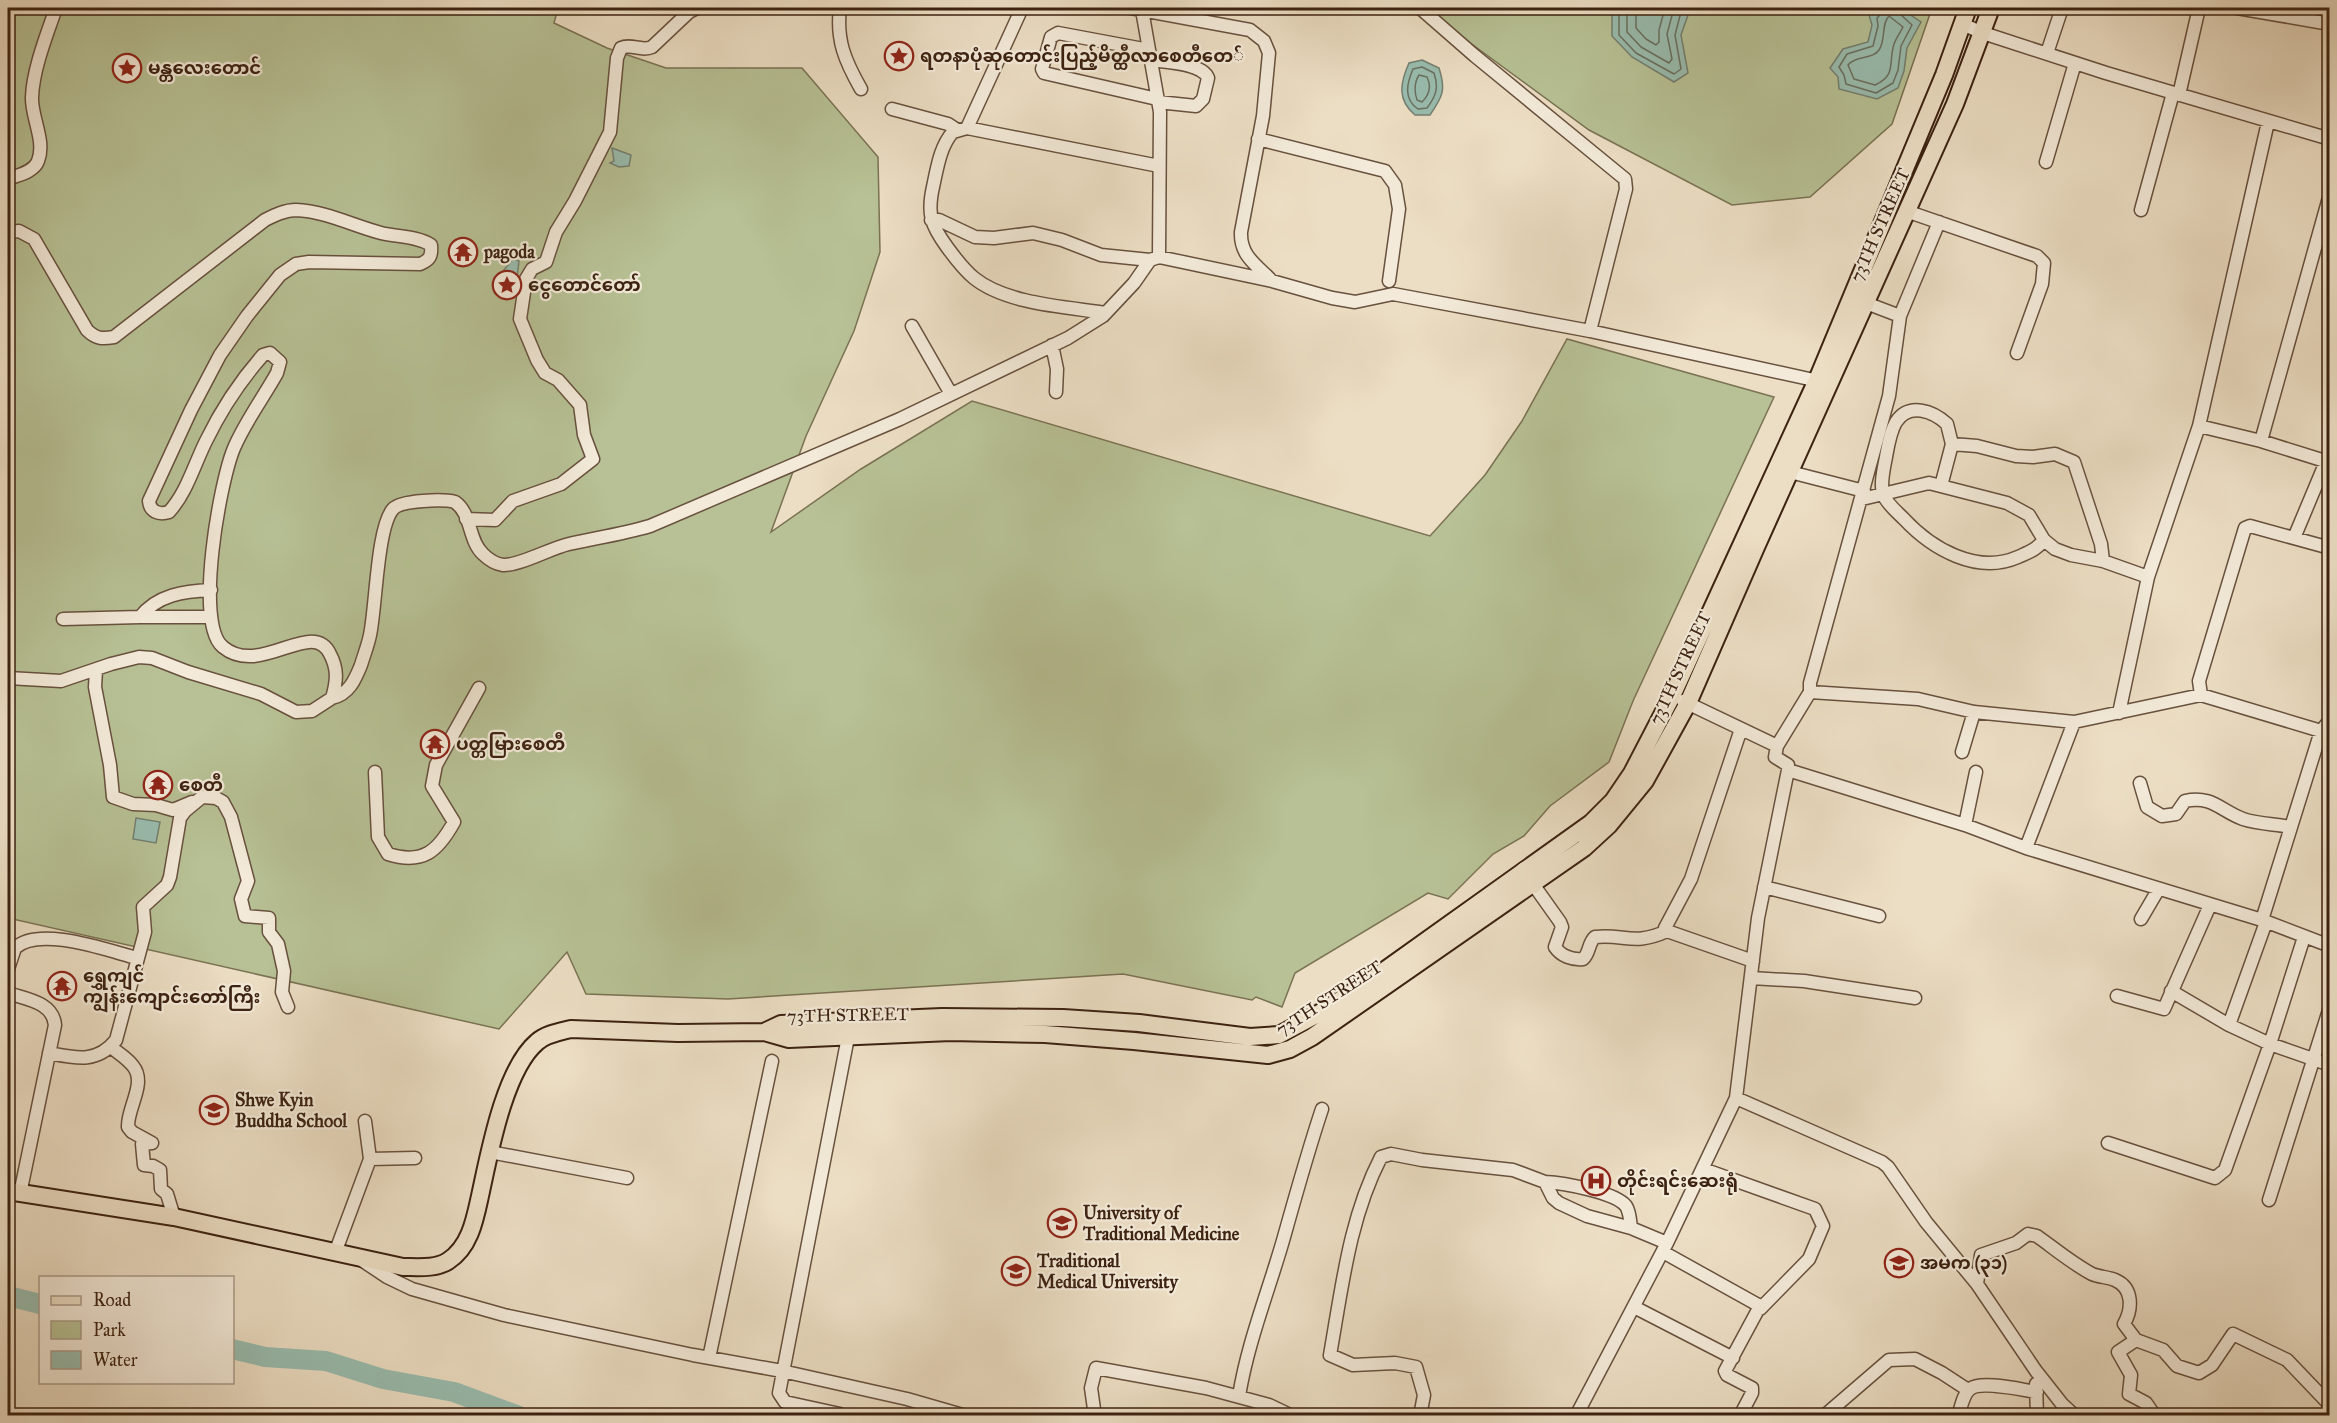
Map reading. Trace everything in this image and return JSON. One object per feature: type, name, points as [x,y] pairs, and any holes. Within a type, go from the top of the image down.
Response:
[{"type":"main road","name":"73TH STREET","points":[[764,1032],[781,1024],[942,1017],[1063,1018],[1139,1023],[1250,1037],[1278,1035],[1318,1014],[1529,877],[1584,848],[1630,802],[1651,772],[1688,703],[1790,472],[1968,8]]},
{"type":"main road","name":"73TH STREET","points":[[764,1032],[789,1039],[951,1032],[1045,1034],[1134,1041],[1243,1054],[1277,1053],[1312,1037],[1529,877],[1613,801],[1632,773],[1672,696],[1823,382],[1866,303],[1955,104],[1991,8]]},
{"type":"main road","points":[[14,1192],[174,1217],[403,1267],[436,1266],[448,1261],[459,1250],[473,1227],[490,1152],[507,1092],[522,1060],[539,1040],[570,1029],[678,1033],[764,1032]]},
{"type":"street","points":[[8,179],[27,172],[38,162],[40,151],[34,114],[33,88],[56,8]]},
{"type":"street","points":[[466,519],[495,520],[513,501],[561,484],[593,459],[584,435],[580,405],[558,380],[545,373],[520,319],[526,279],[532,268],[546,262],[556,232],[575,201],[610,132],[617,58],[621,48],[626,46],[646,50],[652,47],[689,12],[697,8]]},
{"type":"street","points":[[840,8],[838,27],[842,50],[861,89]]},
{"type":"street","points":[[1022,8],[962,129],[950,134],[942,151],[930,200],[931,220],[938,235],[963,268],[982,284],[1020,298],[1106,313]]},
{"type":"street","points":[[1420,8],[1625,179],[1626,189],[1590,331]]},
{"type":"street","points":[[2047,53],[2062,8]]},
{"type":"street","points":[[2141,210],[2199,8]]},
{"type":"street","points":[[2237,8],[2270,10],[2330,24]]},
{"type":"street","points":[[8,678],[61,681],[139,657],[152,658],[188,672],[261,694],[296,712],[312,711],[332,698],[344,694],[351,686],[366,651],[385,531],[388,518],[394,508],[408,502],[452,501],[462,509],[475,545],[481,553],[500,564],[518,563],[568,544],[628,533],[672,518],[900,419],[1084,329],[1106,313],[1155,258],[1159,166],[1158,101],[1150,55],[1137,9],[1159,10],[1250,30],[1264,41],[1269,53],[1263,116],[1241,232],[1241,245],[1249,259],[1272,281]]},
{"type":"street","points":[[1962,24],[2075,63],[2330,139]]},
{"type":"street","points":[[1058,33],[1150,55],[1206,72],[1208,78],[1203,99],[1196,106],[1158,101],[1044,73],[1042,69],[1051,37],[1058,33]]},
{"type":"street","points":[[2046,162],[2075,63]]},
{"type":"street","points":[[892,109],[962,129],[1159,166]]},
{"type":"street","points":[[2119,713],[2148,577],[2199,426],[2268,122]]},
{"type":"street","points":[[1258,139],[1385,171],[1395,185],[1399,209],[1389,280]]},
{"type":"street","points":[[2261,441],[2330,194]]},
{"type":"street","points":[[8,232],[20,231],[34,239],[87,330],[94,337],[103,339],[114,337],[265,220],[288,210],[327,216],[381,233],[424,241],[430,245],[432,254],[428,261],[420,264],[309,262],[296,264],[280,275],[220,355],[191,410],[149,501],[150,507],[155,512],[161,514],[169,512],[181,496],[204,443],[227,402],[263,355],[270,353],[276,356],[280,362],[277,373],[241,433],[227,464],[214,530],[210,617],[216,640],[221,646],[240,656],[258,657],[309,640],[322,642],[336,668],[332,698]]},
{"type":"street","points":[[1906,211],[2037,256],[2044,263],[2042,284],[2017,353]]},
{"type":"street","points":[[931,220],[939,220],[975,237],[1033,233],[1062,240],[1101,255],[1155,258],[1272,281],[1355,302],[1393,294],[1590,331],[1823,382]]},
{"type":"street","points":[[1576,1416],[1665,1247],[1736,1098],[1764,887],[1788,770],[1788,765],[1775,757],[1777,746],[1810,692],[1810,683],[1889,396],[1900,316],[1939,222]]},
{"type":"street","points":[[1866,303],[1900,316]]},
{"type":"street","points":[[912,326],[951,394]]},
{"type":"street","points":[[1053,345],[1057,369],[1056,392]]},
{"type":"street","points":[[1941,486],[1952,444],[1947,424],[1932,412],[1921,410],[1905,413],[1895,423],[1890,438],[1883,473],[1883,494],[1893,508],[1929,542],[1958,557],[1996,564],[2036,550],[2044,540]]},
{"type":"street","points":[[2199,426],[2327,456],[2294,538]]},
{"type":"street","points":[[1952,444],[1977,446],[2016,456],[2033,457],[2055,454],[2074,462],[2101,544],[2103,561]]},
{"type":"street","points":[[1790,472],[1863,495],[1883,494],[1929,483],[2007,503],[2020,508],[2034,521],[2044,540],[2055,549],[2071,555],[2103,561],[2148,577]]},
{"type":"street","points":[[2201,695],[2199,681],[2245,528],[2250,526],[2330,548]]},
{"type":"street","points":[[140,617],[159,600],[189,591],[211,590]]},
{"type":"street","points":[[63,620],[210,617]]},
{"type":"street","points":[[96,670],[95,687],[110,765],[113,797],[134,804],[156,805],[173,810],[198,799],[216,798],[223,802],[231,817],[248,881],[241,899],[245,916],[269,918],[269,932],[278,944],[284,971],[282,992],[288,1007]]},
{"type":"street","points":[[375,772],[378,837],[388,854],[402,859],[421,857],[430,853],[444,839],[454,822],[432,786],[436,765],[479,688]]},
{"type":"street","points":[[1810,692],[1918,699],[1974,712],[2074,722],[2201,695],[2321,731]]},
{"type":"street","points":[[1672,696],[1777,746]]},
{"type":"street","points":[[1962,752],[1974,712]]},
{"type":"street","points":[[2229,1025],[2264,921],[2290,827],[2321,731],[2329,720]]},
{"type":"street","points":[[2026,848],[2074,722]]},
{"type":"street","points":[[1667,931],[1665,924],[1691,879],[1741,729]]},
{"type":"street","points":[[1788,770],[1965,825],[2026,848],[2080,863],[2158,890],[2264,921],[2330,946]]},
{"type":"street","points":[[1965,825],[1976,772]]},
{"type":"street","points":[[2140,783],[2147,807],[2162,816],[2176,814],[2185,801],[2194,799],[2218,804],[2245,819],[2290,827]]},
{"type":"street","points":[[49,1053],[82,1059],[92,1058],[111,1047],[116,1040],[145,932],[143,907],[167,885],[180,818],[198,799]]},
{"type":"street","points":[[1529,877],[1556,914],[1562,927],[1555,946],[1558,952],[1571,958],[1583,959],[1595,937],[1633,940],[1651,938],[1667,931],[1753,961]]},
{"type":"street","points":[[1764,887],[1879,916]]},
{"type":"street","points":[[2141,919],[2158,890]]},
{"type":"street","points":[[2117,996],[2164,1009],[2210,905]]},
{"type":"street","points":[[2108,1143],[2215,1178],[2225,1170],[2270,1044],[2304,937]]},
{"type":"street","points":[[8,969],[18,945],[32,939],[45,938],[82,944],[137,958]]},
{"type":"street","points":[[1751,978],[1804,981],[1916,998]]},
{"type":"street","points":[[2171,991],[2229,1025],[2270,1044],[2330,1065]]},
{"type":"street","points":[[8,993],[45,1005],[54,1017],[55,1025],[14,1192]]},
{"type":"street","points":[[2269,1200],[2330,1007]]},
{"type":"street","points":[[840,1414],[781,1400],[778,1393],[848,1037]]},
{"type":"street","points":[[111,1047],[134,1066],[138,1075],[138,1085],[128,1128],[152,1143],[142,1143],[144,1165],[160,1170],[161,1189],[167,1194],[174,1217]]},
{"type":"street","points":[[709,1358],[772,1061]]},
{"type":"street","points":[[1736,1098],[1882,1162],[1893,1173],[1926,1222],[1977,1284],[2036,1371],[2062,1404],[2075,1416]]},
{"type":"street","points":[[1239,1396],[1258,1317],[1322,1109]]},
{"type":"street","points":[[335,1253],[370,1159],[365,1121]]},
{"type":"street","points":[[490,1152],[627,1178]]},
{"type":"street","points":[[1420,1416],[1424,1395],[1416,1367],[1395,1363],[1353,1365],[1330,1355],[1344,1269],[1362,1204],[1381,1157],[1391,1154],[1422,1160],[1513,1170],[1545,1182],[1576,1186],[1620,1201],[1627,1206],[1631,1228]]},
{"type":"street","points":[[370,1159],[415,1158]]},
{"type":"street","points":[[1703,1169],[1815,1209],[1823,1226],[1809,1259],[1760,1309],[1725,1373],[1752,1389],[1740,1416]]},
{"type":"street","points":[[1545,1182],[1553,1198],[1559,1203],[1587,1216],[1631,1228],[1758,1304],[1760,1309]]},
{"type":"street","points":[[1977,1284],[1981,1255],[2016,1243],[2028,1234],[2037,1236],[2094,1275],[2117,1280],[2130,1299],[2130,1314],[2124,1324],[2136,1340],[2163,1350],[2177,1366],[2199,1373],[2212,1365],[2233,1334],[2288,1360],[2330,1405]]},
{"type":"street","points":[[357,1258],[387,1277],[436,1298],[504,1315],[782,1371],[907,1399],[966,1416]]},
{"type":"street","points":[[1634,1307],[1733,1358]]},
{"type":"street","points":[[2136,1340],[2118,1352],[2131,1375],[2129,1394],[2146,1403],[2156,1416]]},
{"type":"street","points":[[1824,1416],[1889,1360],[1915,1359],[1968,1390]]},
{"type":"street","points":[[1095,1416],[1091,1388],[1096,1368],[1239,1396],[1269,1405],[1292,1416]]},
{"type":"street","points":[[2036,1371],[2037,1416]]},
{"type":"street","points":[[1958,1416],[1968,1390],[1975,1386],[2037,1392]]},
{"type":"green space","points":[[8,8],[558,8],[554,23],[607,48],[666,68],[802,68],[878,157],[880,252],[854,331],[806,436],[771,532],[861,469],[972,401],[1430,536],[1485,475],[1522,421],[1567,339],[1774,397],[1633,701],[1609,762],[1550,806],[1524,836],[1493,854],[1448,899],[1428,893],[1295,973],[1282,1007],[1256,997],[1252,1000],[1123,974],[728,999],[586,994],[567,952],[499,1029],[8,918]]},
{"type":"green space","points":[[1426,8],[1932,8],[1892,124],[1810,197],[1732,205],[1589,130],[1443,23]]},
{"type":"water","points":[[1612,8],[1688,8],[1681,35],[1688,73],[1674,82],[1632,57],[1612,36]]},
{"type":"water","points":[[1880,8],[1900,8],[1921,22],[1907,48],[1904,71],[1898,88],[1877,99],[1839,89],[1838,77],[1830,68],[1843,49],[1868,42],[1872,25],[1869,15]]},
{"type":"water","points":[[1422,60],[1439,68],[1443,88],[1438,103],[1430,115],[1415,115],[1405,103],[1402,91],[1409,63]]},
{"type":"water","points":[[612,148],[631,155],[629,166],[619,167],[610,163],[614,161]]},
{"type":"water","points":[[513,259],[519,261],[516,287],[503,284],[502,276],[499,276]]},
{"type":"water","points":[[136,818],[160,822],[156,843],[133,839]]},
{"type":"waterway","points":[[8,1296],[39,1304]]},
{"type":"waterway","points":[[234,1349],[265,1357],[326,1361],[383,1379],[454,1392],[519,1416]]},
{"type":"place","name":"ရတနာပုံဆုတောင်းပြည့်မိတ္ထီလာစေတီတေ်","points":[[899,56]]},
{"type":"place","name":"မန္တလေးတောင်","points":[[127,68]]},
{"type":"place","name":"pagoda","points":[[463,252]]},
{"type":"place","name":"ငွေတောင်တော်","points":[[507,285]]},
{"type":"place","name":"ပတ္တမြားစေတီ","points":[[435,744]]},
{"type":"place","name":"စေတီ","points":[[158,785]]},
{"type":"place","name":"ရွှေကျင် ကျွန်းကျောင်းတော်ကြီး","points":[[62,986]]},
{"type":"place","name":"Shwe Kyin Buddha School","points":[[214,1110]]},
{"type":"place","name":"တိုင်းရင်းဆေးရုံ","points":[[1596,1181]]},
{"type":"place","name":"University of Traditional Medicine","points":[[1062,1223]]},
{"type":"place","name":"အမက (၃၁)","points":[[1899,1263]]},
{"type":"place","name":"Traditional Medical University","points":[[1016,1271]]}]
